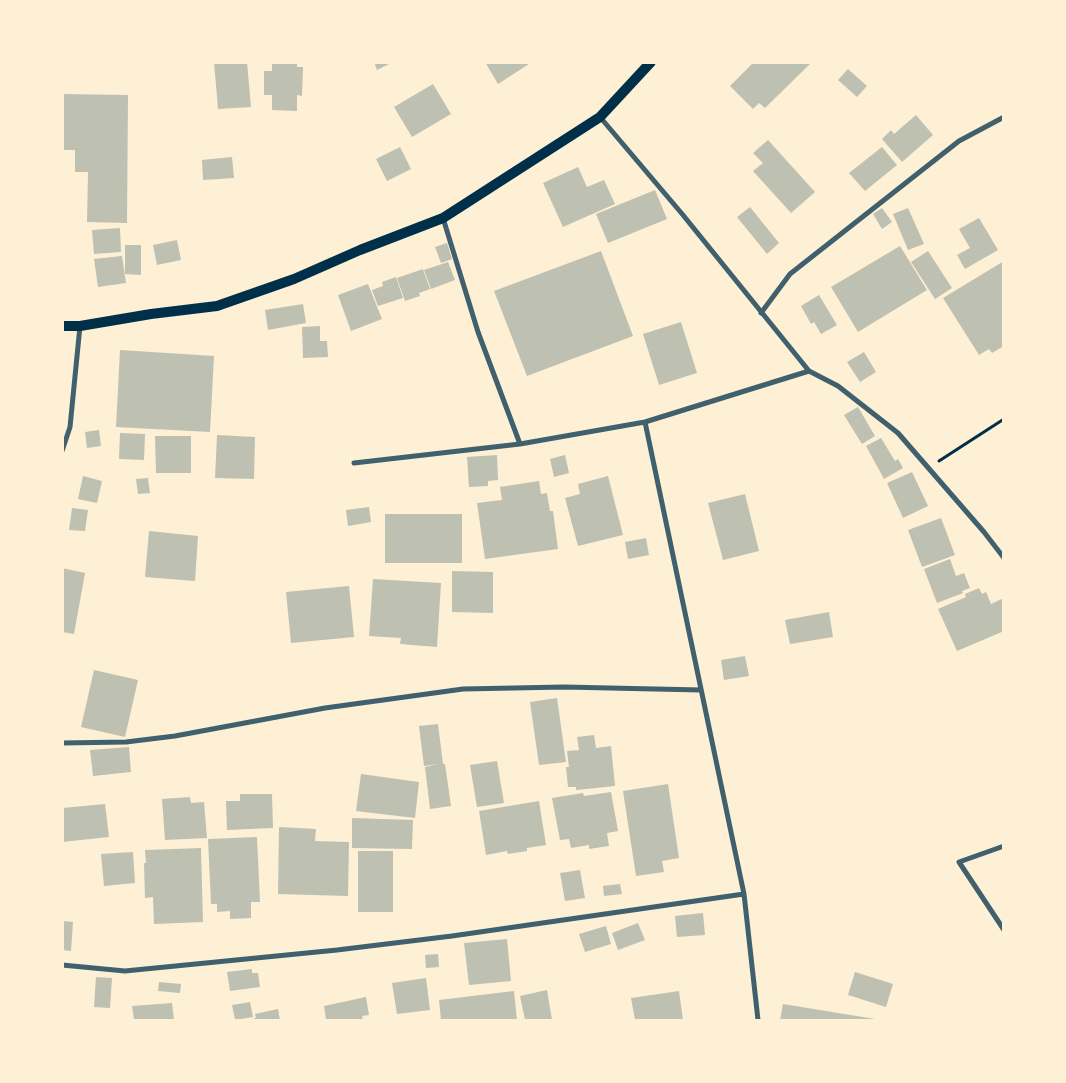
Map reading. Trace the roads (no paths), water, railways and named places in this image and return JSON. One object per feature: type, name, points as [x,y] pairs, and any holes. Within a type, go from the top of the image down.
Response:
[{"type":"main road","points":[[62,326],[80,326],[151,314],[217,306],[294,279],[360,250],[443,218],[600,117],[651,62]]},
{"type":"street","points":[[600,117],[683,215],[809,371],[838,386],[898,433],[930,468],[944,488],[984,532],[1004,558]]},
{"type":"street","points":[[761,313],[790,274],[959,141],[1004,118]]},
{"type":"street","points":[[443,218],[478,332],[520,444]]},
{"type":"street","points":[[62,451],[70,427],[80,326]]},
{"type":"street","points":[[354,463],[520,444],[644,422],[809,371]]},
{"type":"street","points":[[644,422],[744,894],[758,1020]]},
{"type":"street","points":[[62,743],[126,742],[175,736],[325,708],[463,689],[564,687],[702,690]]},
{"type":"street","points":[[1004,846],[959,862],[1004,930]]},
{"type":"street","points":[[62,965],[125,971],[328,951],[452,936],[744,894]]}]
